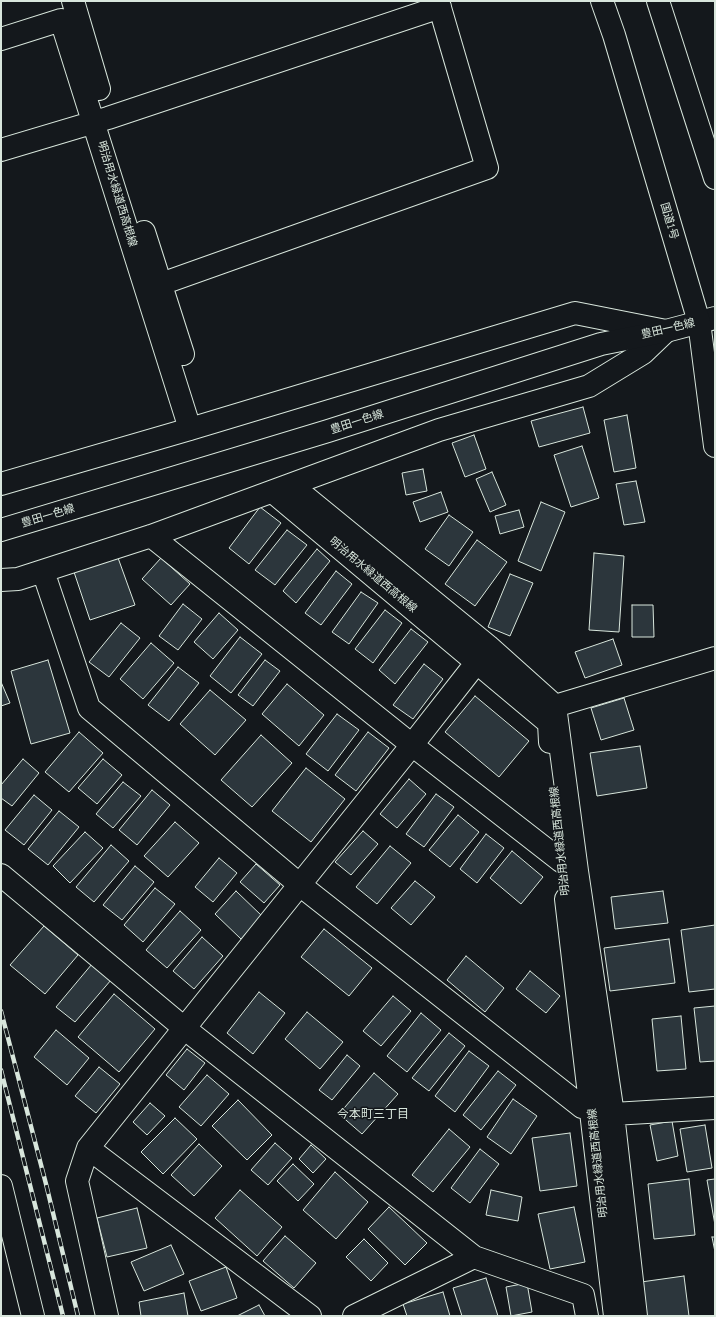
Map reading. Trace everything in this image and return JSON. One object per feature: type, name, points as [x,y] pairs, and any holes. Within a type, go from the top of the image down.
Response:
[{"type":"main road","points":[[73,1],[101,120],[161,284],[197,427]]},
{"type":"main road","name":"国道1号","points":[[602,1],[707,320],[715,446]]},
{"type":"main road","points":[[658,1],[715,178]]},
{"type":"main road","points":[[1,150],[101,120],[439,4],[487,168],[161,284]]},
{"type":"main road","name":"明治用水緑道西高根線","points":[[1,39],[62,20],[101,120],[197,427]]},
{"type":"main road","points":[[1,484],[197,427],[575,313],[666,331]]},
{"type":"main road","name":"豊田一色線","points":[[1,530],[328,431],[601,344],[666,331],[707,320]]},
{"type":"main road","points":[[1,580],[18,579],[151,536],[438,430],[589,386],[643,354],[666,331]]},
{"type":"main road","points":[[282,488],[482,654],[555,706],[569,866],[613,1114],[636,1316]]},
{"type":"main road","points":[[151,536],[412,745],[569,866]]},
{"type":"main road","points":[[43,571],[89,708],[300,885],[582,1107],[613,1114],[715,1108]]},
{"type":"main road","points":[[107,1316],[77,1181],[88,1148],[412,745],[482,654]]},
{"type":"main road","name":"明治用水緑道西高根線","points":[[482,654],[549,723],[569,866],[592,1109],[615,1316]]},
{"type":"main road","points":[[555,706],[715,658]]},
{"type":"main road","points":[[1,875],[184,1028],[474,1257],[584,1295],[587,1316]]},
{"type":"main road","points":[[88,1148],[310,1316]]},
{"type":"main road","points":[[1,1186],[32,1316]]},
{"type":"main road","points":[[354,1316],[474,1257]]},
{"type":"building","points":[[583,407],[590,433],[539,447],[531,421]]},
{"type":"building","points":[[627,415],[636,468],[614,472],[604,420]]},
{"type":"building","points":[[474,435],[486,469],[465,477],[452,443]]},
{"type":"building","points":[[582,446],[599,498],[571,507],[554,455]]},
{"type":"building","points":[[423,469],[427,491],[406,495],[402,473]]},
{"type":"building","points":[[492,472],[506,505],[490,512],[476,479]]},
{"type":"building","points":[[636,481],[645,522],[624,525],[616,484]]},
{"type":"building","points":[[441,492],[448,512],[420,522],[413,502]]},
{"type":"building","points":[[541,502],[565,512],[541,571],[518,561]]},
{"type":"building","points":[[260,507],[281,523],[249,564],[229,548]]},
{"type":"building","points":[[519,510],[524,527],[500,534],[495,516]]},
{"type":"building","points":[[449,515],[473,532],[449,566],[425,549]]},
{"type":"building","points":[[287,530],[307,545],[275,585],[255,570]]},
{"type":"building","points":[[477,540],[507,562],[475,606],[445,584]]},
{"type":"building","points":[[317,549],[330,561],[296,603],[283,591]]},
{"type":"building","points":[[594,553],[624,556],[619,632],[589,630]]},
{"type":"building","points":[[117,555],[135,605],[90,620],[73,569]]},
{"type":"building","points":[[161,558],[190,584],[171,605],[142,579]]},
{"type":"building","points":[[336,571],[352,584],[321,625],[305,613]]},
{"type":"building","points":[[510,574],[533,583],[510,636],[488,627]]},
{"type":"building","points":[[361,592],[378,603],[349,644],[332,632]]},
{"type":"building","points":[[183,604],[202,619],[178,650],[159,636]]},
{"type":"building","points":[[632,605],[653,605],[654,637],[632,637]]},
{"type":"building","points":[[385,610],[402,623],[373,663],[355,649]]},
{"type":"building","points":[[219,613],[238,630],[213,659],[194,642]]},
{"type":"building","points":[[121,623],[140,638],[109,677],[89,662]]},
{"type":"building","points":[[411,629],[428,642],[395,684],[379,670]]},
{"type":"building","points":[[240,637],[262,654],[231,693],[210,676]]},
{"type":"building","points":[[613,639],[622,665],[585,678],[575,652]]},
{"type":"building","points":[[151,643],[174,663],[143,699],[120,679]]},
{"type":"building","points":[[48,660],[70,733],[31,744],[11,671]]},
{"type":"building","points":[[265,660],[280,671],[253,706],[238,695]]},
{"type":"building","points":[[424,664],[443,679],[413,719],[393,705]]},
{"type":"building","points":[[178,667],[199,683],[169,721],[148,705]]},
{"type":"building","points":[[1,682],[10,703],[1,706]]},
{"type":"building","points":[[287,684],[324,715],[299,746],[262,714]]},
{"type":"building","points":[[210,690],[246,720],[215,755],[180,724]]},
{"type":"building","points":[[475,696],[529,741],[499,777],[445,732]]},
{"type":"building","points":[[624,698],[634,730],[601,740],[591,708]]},
{"type":"building","points":[[337,714],[359,730],[328,771],[306,754]]},
{"type":"building","points":[[79,732],[103,753],[69,792],[45,772]]},
{"type":"building","points":[[368,732],[389,748],[356,791],[335,775]]},
{"type":"building","points":[[261,735],[292,763],[252,807],[221,780]]},
{"type":"building","points":[[640,746],[647,788],[597,796],[590,753]]},
{"type":"building","points":[[23,759],[39,773],[12,806],[1,798],[1,785]]},
{"type":"building","points":[[103,759],[122,775],[97,804],[78,788]]},
{"type":"building","points":[[306,768],[345,799],[311,842],[272,811]]},
{"type":"building","points":[[409,779],[426,794],[397,828],[380,814]]},
{"type":"building","points":[[123,782],[141,796],[113,828],[96,814]]},
{"type":"building","points":[[152,790],[170,805],[137,845],[119,830]]},
{"type":"building","points":[[436,794],[454,807],[424,847],[406,834]]},
{"type":"building","points":[[34,795],[52,810],[24,845],[5,830]]},
{"type":"building","points":[[59,811],[79,827],[48,865],[28,849]]},
{"type":"building","points":[[458,815],[479,832],[450,867],[429,850]]},
{"type":"building","points":[[175,822],[199,843],[168,877],[144,856]]},
{"type":"building","points":[[363,831],[378,844],[351,875],[335,862]]},
{"type":"building","points":[[85,832],[103,848],[70,883],[53,866]]},
{"type":"building","points":[[486,834],[504,848],[477,883],[460,869]]},
{"type":"building","points":[[111,845],[129,861],[94,902],[76,887]]},
{"type":"building","points":[[390,846],[411,863],[377,904],[356,887]]},
{"type":"building","points":[[512,851],[543,877],[521,904],[490,878]]},
{"type":"building","points":[[219,858],[237,873],[213,902],[195,887]]},
{"type":"building","points":[[256,864],[280,885],[264,903],[240,882]]},
{"type":"building","points":[[135,866],[154,882],[122,920],[103,905]]},
{"type":"building","points":[[415,881],[435,897],[411,925],[391,908]]},
{"type":"building","points":[[155,888],[175,904],[143,942],[124,925]]},
{"type":"building","points":[[236,891],[262,916],[241,939],[215,914]]},
{"type":"building","points":[[663,891],[668,923],[615,929],[611,897]]},
{"type":"building","points":[[180,911],[201,930],[167,968],[146,950]]},
{"type":"building","points":[[715,925],[715,989],[689,992],[681,930]]},
{"type":"building","points":[[44,926],[78,955],[45,994],[10,965]]},
{"type":"building","points":[[324,929],[372,968],[349,996],[301,957]]},
{"type":"building","points":[[202,937],[223,956],[194,989],[173,971]]},
{"type":"building","points":[[669,939],[675,983],[610,991],[604,948]]},
{"type":"building","points":[[466,956],[504,988],[485,1012],[447,980]]},
{"type":"building","points":[[92,964],[111,980],[75,1022],[56,1007]]},
{"type":"building","points":[[530,971],[560,996],[546,1013],[516,989]]},
{"type":"building","points":[[259,992],[285,1013],[253,1054],[227,1033]]},
{"type":"building","points":[[114,994],[155,1029],[119,1072],[78,1037]]},
{"type":"building","points":[[393,996],[411,1011],[381,1046],[363,1031]]},
{"type":"building","points":[[715,1006],[715,1061],[700,1062],[694,1008]]},
{"type":"building","points":[[307,1012],[343,1042],[320,1069],[285,1039]]},
{"type":"building","points":[[421,1013],[441,1030],[407,1072],[387,1056]]},
{"type":"building","points":[[681,1016],[686,1069],[657,1071],[652,1019]]},
{"type":"building","points":[[56,1030],[89,1058],[67,1085],[34,1057]]},
{"type":"building","points":[[449,1033],[465,1046],[429,1091],[412,1078]]},
{"type":"building","points":[[187,1049],[205,1063],[184,1090],[166,1075]]},
{"type":"building","points":[[469,1051],[489,1066],[455,1112],[435,1096]]},
{"type":"building","points":[[347,1055],[360,1066],[332,1100],[319,1090]]},
{"type":"building","points":[[99,1067],[120,1084],[96,1113],[75,1096]]},
{"type":"building","points":[[498,1071],[516,1085],[481,1130],[463,1115]]},
{"type":"building","points":[[374,1073],[398,1094],[362,1134],[339,1114]]},
{"type":"building","points":[[207,1075],[229,1094],[201,1126],[179,1107]]},
{"type":"building","points":[[513,1099],[537,1116],[511,1154],[487,1137]]},
{"type":"building","points":[[238,1100],[272,1135],[247,1160],[212,1126]]},
{"type":"building","points":[[150,1103],[165,1116],[147,1135],[133,1122]]},
{"type":"building","points":[[175,1118],[197,1139],[163,1174],[141,1152]]},
{"type":"building","points":[[672,1121],[678,1156],[657,1161],[650,1125]]},
{"type":"building","points":[[705,1125],[712,1168],[687,1172],[680,1129]]},
{"type":"building","points":[[449,1129],[470,1147],[433,1192],[412,1175]]},
{"type":"building","points":[[570,1133],[577,1186],[540,1191],[532,1138]]},
{"type":"building","points":[[275,1143],[292,1158],[268,1185],[251,1170]]},
{"type":"building","points":[[199,1144],[222,1166],[194,1196],[171,1175]]},
{"type":"building","points":[[311,1145],[326,1159],[313,1173],[299,1159]]},
{"type":"building","points":[[480,1149],[499,1164],[470,1203],[451,1188]]},
{"type":"building","points":[[293,1164],[314,1184],[298,1201],[277,1181]]},
{"type":"building","points":[[335,1172],[368,1202],[336,1239],[303,1210]]},
{"type":"building","points":[[689,1179],[695,1235],[654,1239],[648,1184]]},
{"type":"building","points":[[715,1179],[715,1225],[707,1180]]},
{"type":"building","points":[[240,1190],[282,1227],[257,1256],[215,1218]]},
{"type":"building","points":[[491,1190],[522,1197],[518,1221],[486,1215]]},
{"type":"building","points":[[389,1207],[427,1243],[405,1265],[368,1229]]},
{"type":"building","points":[[574,1207],[585,1262],[550,1269],[538,1214]]},
{"type":"building","points":[[137,1208],[147,1248],[107,1257],[97,1218]]},
{"type":"building","points":[[285,1236],[316,1263],[294,1288],[263,1261]]},
{"type":"building","points":[[712,1237],[715,1237],[715,1252]]},
{"type":"building","points":[[364,1239],[388,1263],[371,1281],[346,1257]]},
{"type":"building","points":[[171,1245],[184,1274],[144,1291],[131,1262]]},
{"type":"building","points":[[226,1267],[237,1298],[201,1311],[189,1281]]},
{"type":"building","points":[[684,1276],[689,1316],[646,1316],[641,1282]]},
{"type":"building","points":[[486,1278],[498,1316],[462,1316],[453,1288]]},
{"type":"building","points":[[527,1283],[532,1312],[511,1316],[506,1287]]},
{"type":"building","points":[[443,1292],[450,1316],[407,1316],[403,1304]]},
{"type":"building","points":[[184,1293],[188,1316],[141,1316],[139,1302]]},
{"type":"building","points":[[259,1305],[265,1316],[237,1316]]},
{"type":"railway","points":[[1,1011],[46,1184],[78,1316]]},
{"type":"railway","points":[[1,1070],[63,1316]]},
{"type":"district","name":"今本町三丁目","points":[[373,1115]]}]
